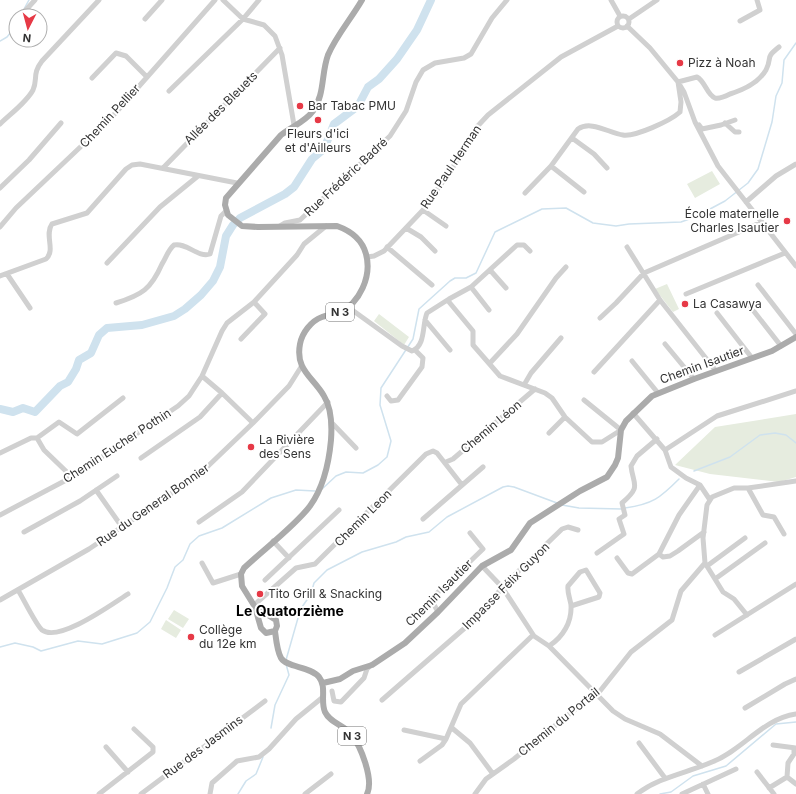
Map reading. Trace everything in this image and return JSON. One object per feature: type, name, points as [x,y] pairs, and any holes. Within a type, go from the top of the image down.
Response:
[{"type":"main road","points":[[227,213],[226,198],[237,183],[281,135],[305,119],[314,110],[323,87],[324,70],[328,56],[362,0]]},
{"type":"main road","name":"N 3","points":[[227,213],[242,226],[258,228],[280,226],[326,226],[348,230],[360,240],[367,257],[366,281],[362,291],[348,306],[338,313],[322,317],[309,326],[300,342],[298,352],[301,367]]},
{"type":"main road","name":"Chemin Isautier","points":[[323,683],[340,679],[353,671],[372,665],[405,643],[438,612],[482,566],[511,550],[530,523],[562,502],[601,481],[611,472],[618,458],[621,430],[633,414],[658,392],[752,358],[781,346],[796,337]]},
{"type":"main road","points":[[272,632],[262,630],[255,606],[242,586],[241,574],[244,568],[304,513],[317,494],[321,485],[329,456],[332,423],[328,402],[301,367]]},
{"type":"main road","points":[[255,606],[276,620],[277,626],[272,632]]},
{"type":"main road","points":[[260,623],[268,616]]},
{"type":"main road","points":[[272,632],[281,658],[290,664],[314,672],[323,683]]},
{"type":"main road","name":"N 3","points":[[323,683],[324,709],[328,716],[346,729],[355,740],[369,774],[370,784],[367,794]]},
{"type":"street","points":[[28,8],[35,0]]},
{"type":"street","points":[[0,124],[32,91],[36,69],[42,61],[99,0]]},
{"type":"street","points":[[144,19],[162,0]]},
{"type":"street","name":"Chemin Pellier","points":[[0,227],[16,208],[112,118],[146,76],[215,0]]},
{"type":"street","points":[[223,0],[243,19],[257,22],[271,30],[275,36],[280,48],[294,125]]},
{"type":"street","points":[[169,91],[243,19],[260,0]]},
{"type":"street","name":"Rue Frédéric Badré","points":[[280,226],[285,223],[300,220],[390,136],[406,111],[416,82],[423,70],[435,63],[464,58],[471,54],[492,18],[507,0]]},
{"type":"street","points":[[611,0],[620,16]]},
{"type":"street","points":[[627,26],[629,19],[657,0]]},
{"type":"street","points":[[740,21],[760,10],[756,0]]},
{"type":"street","points":[[620,16],[625,16],[629,19]]},
{"type":"street","points":[[620,16],[617,21],[618,26],[623,28],[627,26]]},
{"type":"street","name":"Rue Paul Herman","points":[[367,257],[374,256],[387,247],[423,210],[457,160],[474,130],[488,116],[562,57],[618,26]]},
{"type":"street","points":[[627,26],[650,48],[678,82],[689,102],[695,122],[718,166],[796,266]]},
{"type":"street","points":[[678,82],[697,77],[702,80],[712,96],[720,98],[739,91],[758,79],[766,70],[768,56],[779,47]]},
{"type":"street","name":"Allée des Bleuets","points":[[163,168],[280,48]]},
{"type":"street","points":[[92,78],[116,53],[126,56],[146,76]]},
{"type":"street","points":[[525,193],[550,166],[583,126],[590,126],[623,135],[631,135],[644,131],[680,112],[681,102],[678,82]]},
{"type":"street","points":[[695,122],[702,129],[725,124],[735,120]]},
{"type":"street","points":[[0,188],[29,160],[61,123]]},
{"type":"street","points":[[725,124],[735,132],[739,132]]},
{"type":"street","points":[[572,138],[594,154],[607,168]]},
{"type":"street","points":[[0,276],[46,259],[50,254],[49,232],[52,224],[88,213],[126,169],[140,164],[237,183]]},
{"type":"street","points":[[746,202],[776,176],[796,164]]},
{"type":"street","points":[[550,166],[584,192]]},
{"type":"street","points":[[107,263],[160,207],[198,176]]},
{"type":"street","points":[[423,210],[446,226]]},
{"type":"street","points":[[116,303],[138,296],[150,285],[169,251],[174,245],[181,245],[204,255],[210,254],[221,216],[227,213]]},
{"type":"street","points":[[600,318],[616,304],[644,273],[762,222]]},
{"type":"street","name":"Chemin Eucher Pothin","points":[[0,515],[72,477],[178,406],[189,396],[202,376],[227,323],[254,302],[297,255],[304,244],[326,226]]},
{"type":"street","points":[[406,228],[421,237],[435,251]]},
{"type":"street","points":[[415,350],[421,342],[425,320],[431,310],[449,298],[471,287],[517,245],[524,245],[530,251]]},
{"type":"street","points":[[387,247],[432,285]]},
{"type":"street","points":[[627,247],[660,300],[716,371]]},
{"type":"street","points":[[686,294],[786,253]]},
{"type":"street","points":[[490,363],[517,334],[556,278],[566,267]]},
{"type":"street","points":[[490,270],[506,288]]},
{"type":"street","points":[[7,274],[30,308]]},
{"type":"street","points":[[758,285],[796,334]]},
{"type":"street","points":[[471,287],[489,310]]},
{"type":"street","name":"Chemin Léon","points":[[449,298],[450,303],[473,331],[474,345],[500,376],[536,389],[552,398],[565,417],[592,442],[602,442],[621,430]]},
{"type":"street","points":[[594,372],[660,300]]},
{"type":"street","points":[[241,340],[265,314],[254,302]]},
{"type":"street","points":[[749,305],[781,346]]},
{"type":"street","points":[[348,306],[402,346],[408,350],[415,350],[423,358],[422,367],[398,400],[391,401],[387,396]]},
{"type":"street","points":[[717,313],[752,358]]},
{"type":"street","points":[[425,320],[450,350]]},
{"type":"street","points":[[524,385],[531,373],[561,338]]},
{"type":"street","points":[[665,344],[694,379]]},
{"type":"street","points":[[632,361],[658,392]]},
{"type":"street","name":"Rue du General Bonnier","points":[[0,600],[90,549],[200,473],[253,423],[288,386],[301,367]]},
{"type":"street","points":[[202,376],[222,392],[253,423]]},
{"type":"street","name":"Chemin Léon","points":[[446,462],[453,459],[536,389]]},
{"type":"street","points":[[665,450],[717,416],[796,391]]},
{"type":"street","points":[[141,458],[200,417],[222,392]]},
{"type":"street","points":[[0,453],[31,438],[37,438],[59,422],[77,434],[122,398]]},
{"type":"street","points":[[584,400],[621,430]]},
{"type":"street","points":[[199,522],[242,492],[328,402]]},
{"type":"street","points":[[633,414],[657,439],[665,450],[671,468],[700,485],[710,500]]},
{"type":"street","points":[[549,433],[565,417]]},
{"type":"street","points":[[332,423],[356,448]]},
{"type":"street","points":[[37,438],[44,450],[72,477]]},
{"type":"street","points":[[597,553],[624,534],[619,519],[625,515],[622,502],[631,494],[635,485],[631,468],[632,464],[637,456],[657,439]]},
{"type":"street","name":"Chemin Leon","points":[[255,606],[296,568],[315,564],[426,454],[433,451],[437,453],[446,462],[462,484]]},
{"type":"street","points":[[423,519],[443,504],[462,484],[483,467]]},
{"type":"street","points":[[24,532],[117,476]]},
{"type":"street","points":[[747,615],[734,599],[723,592],[706,565],[704,532],[707,505],[710,500],[722,492],[734,488],[748,488],[796,481]]},
{"type":"street","points":[[617,558],[628,572],[632,574],[659,554],[679,515],[700,485]]},
{"type":"street","points":[[748,488],[763,515],[774,517],[784,534]]},
{"type":"street","points":[[96,490],[122,527]]},
{"type":"street","points":[[265,580],[339,510]]},
{"type":"street","name":"Impasse Félix Guyon","points":[[382,700],[474,620],[493,600],[502,587],[562,529],[568,527],[578,530]]},
{"type":"street","points":[[659,554],[663,557],[670,556],[704,532]]},
{"type":"street","points":[[438,612],[431,599],[484,549],[470,533]]},
{"type":"street","name":"Chemin du Portail","points":[[475,794],[481,784],[493,774],[514,759],[584,702],[597,694],[631,652],[672,620],[681,590],[706,565],[745,538]]},
{"type":"street","points":[[273,541],[289,558]]},
{"type":"street","points":[[715,579],[765,543]]},
{"type":"street","points":[[202,563],[213,583],[241,574]]},
{"type":"street","points":[[482,566],[502,587],[533,635],[549,646],[613,711],[625,719],[660,734],[702,766]]},
{"type":"street","points":[[549,646],[564,633],[568,623],[571,606],[568,586],[582,571],[586,570],[600,594],[597,599],[571,606]]},
{"type":"street","points":[[714,635],[796,584]]},
{"type":"street","points":[[18,590],[39,627],[46,632],[71,629],[128,594]]},
{"type":"street","points":[[420,761],[442,745],[452,728],[461,704],[533,635]]},
{"type":"street","points":[[739,672],[796,639]]},
{"type":"street","name":"Chemin Isautier","points":[[332,691],[334,701],[341,702],[364,678],[367,669],[372,665]]},
{"type":"street","points":[[745,708],[796,679]]},
{"type":"street","points":[[210,794],[212,783],[237,761],[259,757],[269,749],[296,719],[323,697]]},
{"type":"street","name":"Rue des Jasmins","points":[[141,794],[265,701]]},
{"type":"street","points":[[637,794],[665,778],[702,766],[723,757],[773,721],[796,714]]},
{"type":"street","points":[[452,728],[470,743],[493,774]]},
{"type":"street","points":[[99,794],[153,752],[152,747],[134,729]]},
{"type":"street","points":[[404,730],[446,739]]},
{"type":"street","points":[[639,743],[665,778]]},
{"type":"street","points":[[773,745],[795,748],[794,754],[788,762],[787,777]]},
{"type":"street","points":[[106,747],[128,772]]},
{"type":"street","points":[[682,794],[736,769]]},
{"type":"street","points":[[757,772],[774,794]]},
{"type":"street","points":[[305,794],[332,774]]},
{"type":"street","points":[[787,777],[796,784]]},
{"type":"street","points":[[769,788],[787,777]]},
{"type":"street","points":[[703,784],[708,794]]},
{"type":"shaded area","points":[[712,171],[720,184],[695,198],[687,184]]},
{"type":"shaded area","points":[[667,284],[679,309],[673,312],[655,289]]},
{"type":"shaded area","points":[[379,314],[409,337],[404,345],[374,321]]},
{"type":"shaded area","points":[[796,414],[796,477],[779,482],[710,474],[675,465],[715,427]]},
{"type":"shaded area","points":[[174,610],[189,619],[183,628],[168,619]]},
{"type":"shaded area","points":[[166,620],[181,630],[176,638],[161,629]]},
{"type":"waterway","points":[[25,8],[29,0]]},
{"type":"waterway","points":[[0,409],[13,412],[23,408],[35,412],[60,386],[68,382],[76,369],[79,360],[91,353],[99,335],[107,328],[142,325],[174,316],[185,309],[201,295],[213,281],[220,267],[226,236],[233,225],[240,218],[285,194],[294,187],[312,159],[324,149],[334,124],[358,106],[368,87],[379,79],[397,59],[417,30],[431,0]]},
{"type":"waterway","points":[[0,41],[8,36]]},
{"type":"waterway","points":[[321,490],[336,476],[346,472],[363,473],[378,465],[387,457],[391,441],[380,405],[381,388],[413,339],[419,309],[450,281],[455,278],[466,278],[476,273],[495,232],[542,209],[566,208],[593,223],[616,226],[681,222],[695,217],[725,201],[748,183],[758,169],[772,122],[776,96],[782,83],[784,60],[796,43]]},
{"type":"waterway","points":[[694,471],[730,457],[760,435],[775,433],[786,435],[796,443]]},
{"type":"waterway","points":[[625,508],[643,504],[655,499],[679,479]]},
{"type":"waterway","points":[[302,607],[311,594],[314,583],[327,570],[362,552],[396,542],[406,537],[429,532],[447,517],[503,487],[514,487],[557,503]]},
{"type":"waterway","points":[[0,647],[15,643],[33,647],[41,651],[78,641],[102,644],[137,633],[150,622],[167,588],[175,567],[183,560],[190,544],[199,536],[222,528],[271,498],[296,490],[315,491]]},
{"type":"waterway","points":[[562,505],[579,508],[622,509]]},
{"type":"waterway","points":[[286,660],[298,618]]},
{"type":"waterway","points":[[271,728],[275,705],[289,675],[286,664]]},
{"type":"waterway","points":[[660,794],[671,792],[693,776],[726,766],[776,724],[796,722]]},
{"type":"waterway","points":[[238,794],[246,781],[256,774],[263,757]]},
{"type":"place","name":"Pizz à Noah","points":[[680,63]]},
{"type":"place","name":"Bar Tabac PMU","points":[[300,106]]},
{"type":"place","name":"Fleurs d'ici et d'Ailleurs","points":[[318,120]]},
{"type":"place","name":"École maternelle Charles Isautier","points":[[787,221]]},
{"type":"place","name":"La Casawya","points":[[685,304]]},
{"type":"place","name":"La Rivière des Sens","points":[[251,447]]},
{"type":"place","name":"Tito Grill & Snacking","points":[[260,594]]},
{"type":"place","name":"Collège du 12e km","points":[[191,637]]},
{"type":"district","name":"Le Quatorzième","points":[[290,611]]}]
